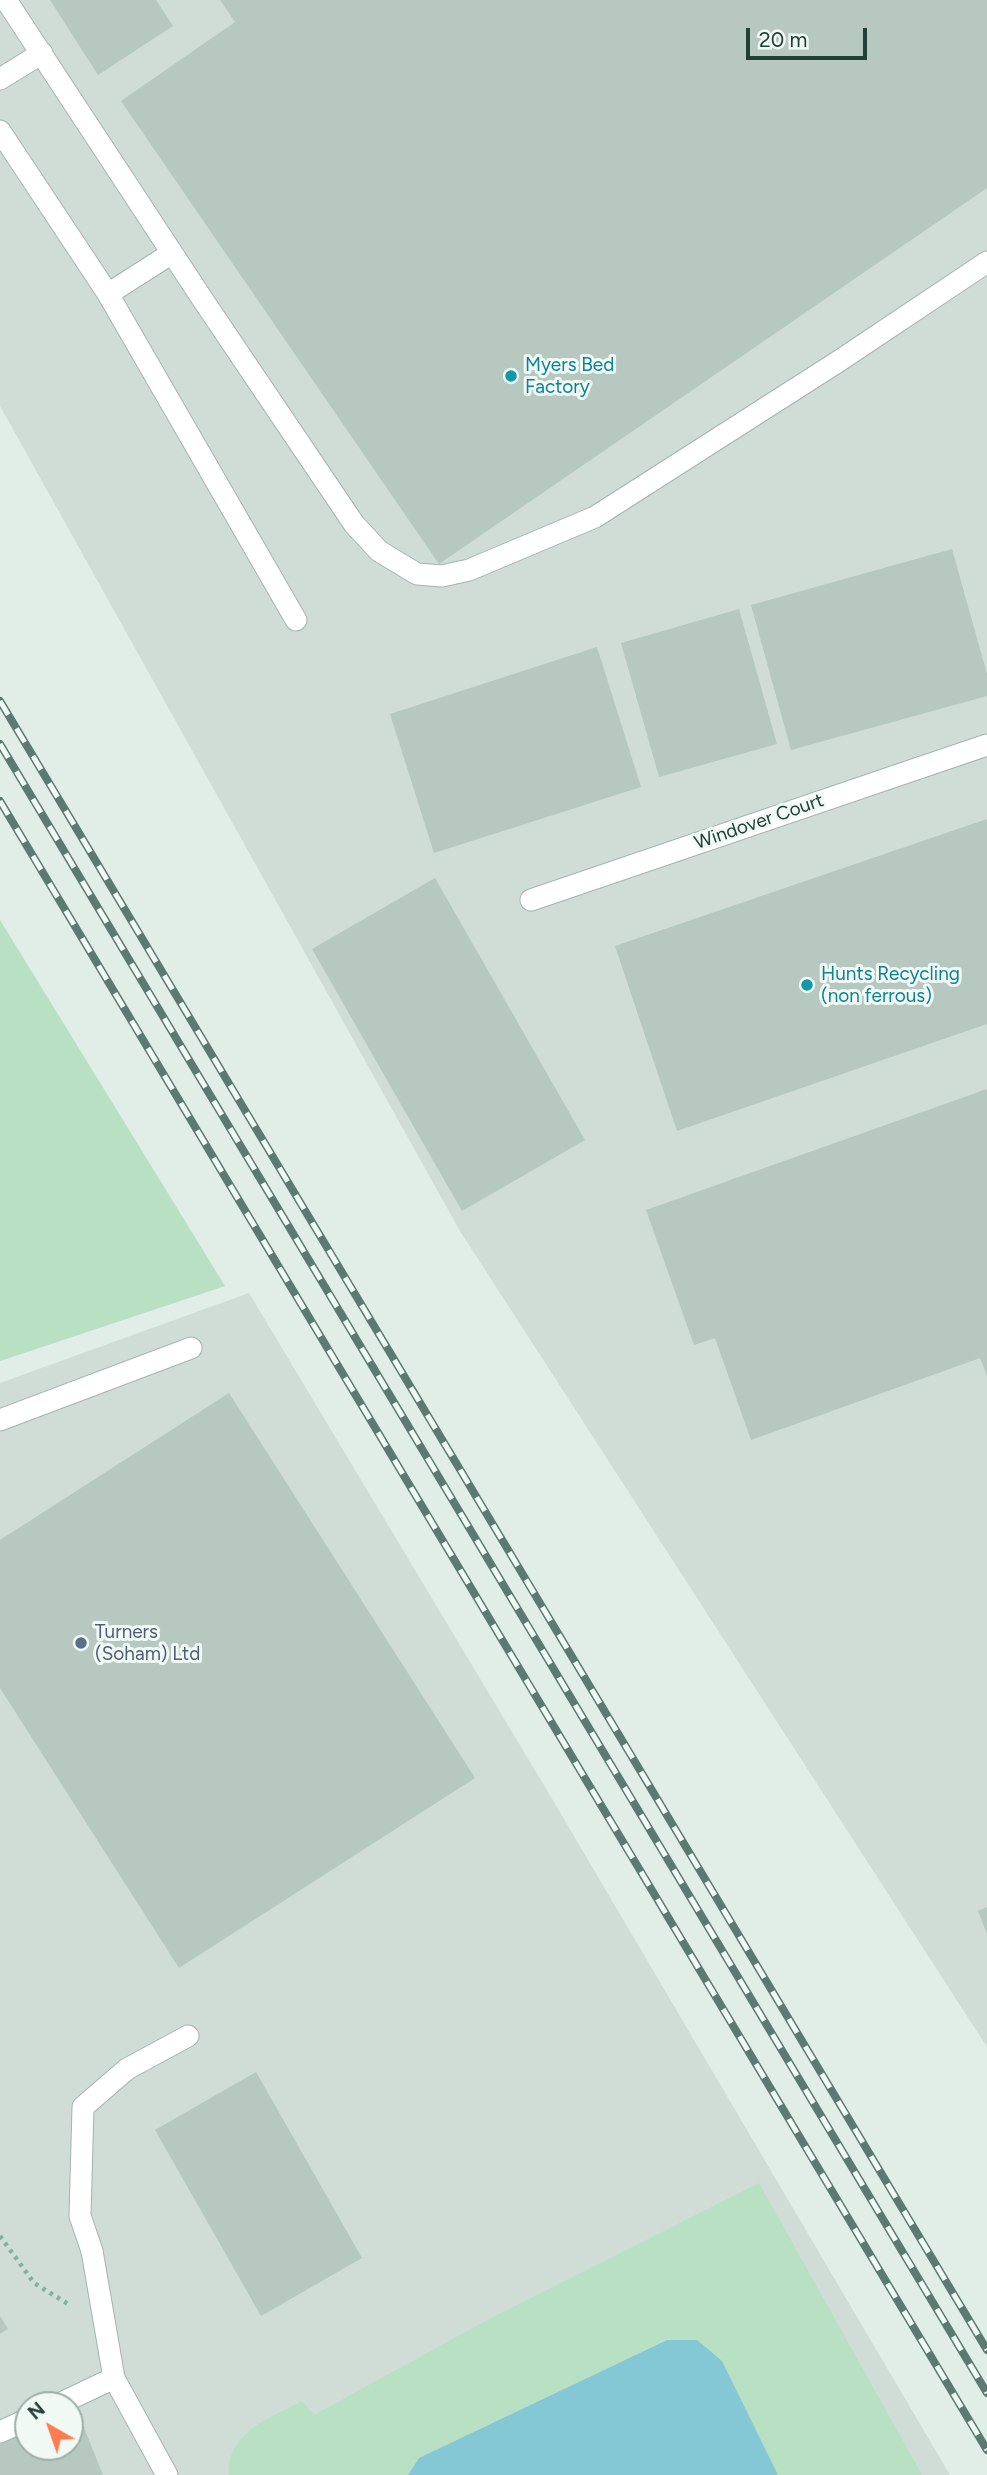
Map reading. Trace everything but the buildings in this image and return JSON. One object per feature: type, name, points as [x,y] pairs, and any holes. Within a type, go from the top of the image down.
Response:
[{"type":"street","points":[[6,0],[354,524],[379,551],[417,574],[442,576],[469,570],[595,517],[828,369],[987,262]]},
{"type":"street","points":[[0,79],[42,53]]},
{"type":"street","points":[[0,131],[108,294],[296,621]]},
{"type":"street","points":[[108,294],[172,253]]},
{"type":"street","name":"Windover Court","points":[[531,900],[987,745]]},
{"type":"street","points":[[0,1420],[191,1348]]},
{"type":"street","points":[[167,2475],[114,2378],[92,2251],[80,2216],[83,2106],[127,2069],[188,2036]]},
{"type":"street","points":[[84,2392],[114,2378]]},
{"type":"path","points":[[0,2236],[34,2283],[107,2329]]},
{"type":"shaded area","points":[[0,0],[987,0],[987,2047],[460,1231],[0,406]]},
{"type":"shaded area","points":[[249,1293],[551,1797],[950,2475],[0,2475],[0,1383]]},
{"type":"green space","points":[[0,920],[225,1286],[0,1361]]},
{"type":"green space","points":[[759,2183],[922,2475],[778,2475],[722,2361],[696,2340],[666,2340],[419,2458],[408,2475],[229,2475],[230,2460],[235,2448],[242,2438],[264,2421],[302,2401],[314,2415],[491,2318]]},
{"type":"water","points":[[667,2340],[697,2340],[722,2361],[778,2475],[408,2475],[419,2458]]},
{"type":"railway","points":[[0,701],[987,2350]]},
{"type":"railway","points":[[0,744],[987,2393]]},
{"type":"railway","points":[[0,801],[987,2450]]},
{"type":"place","name":"Myers Bed Factory","points":[[511,376]]},
{"type":"place","name":"Hunts Recycling (non ferrous)","points":[[807,985]]},
{"type":"place","name":"Turners (Soham) Ltd","points":[[81,1643]]}]
